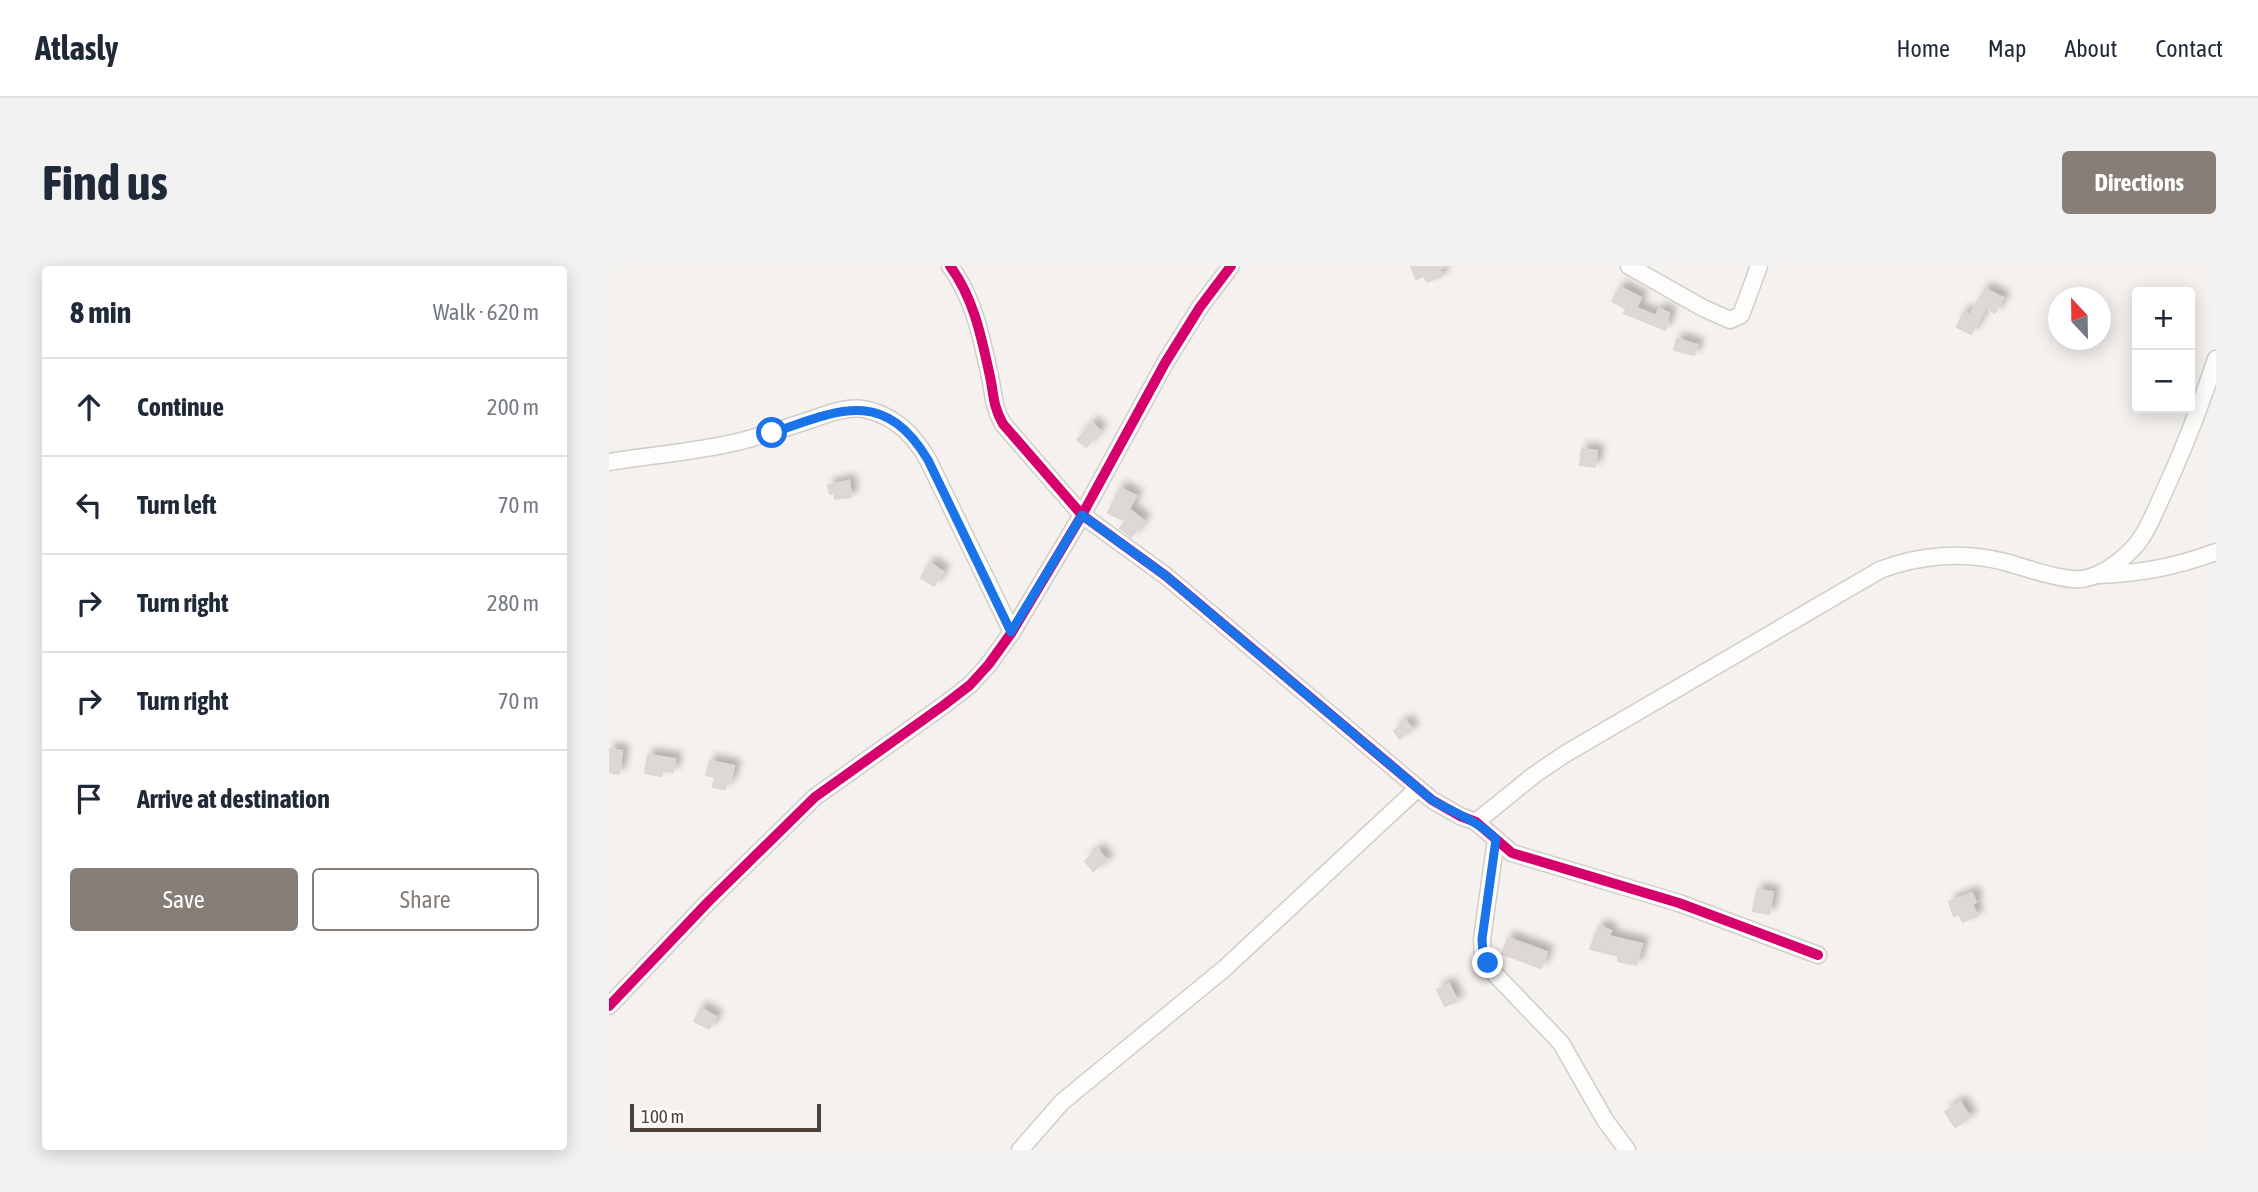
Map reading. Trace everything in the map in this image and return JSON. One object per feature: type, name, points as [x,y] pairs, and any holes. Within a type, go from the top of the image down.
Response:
[{"type":"street","points":[[950,266],[961,281],[974,315],[990,375],[995,410],[1010,432],[1082,515],[1166,576],[1432,800],[1476,822],[1506,850],[1524,858],[1679,903],[1818,955]]},
{"type":"street","points":[[609,1006],[708,902],[815,797],[969,685],[989,664],[1082,515],[1165,363],[1200,307],[1231,266]]},
{"type":"street","points":[[1629,266],[1703,309],[1730,320],[1741,315],[1759,266]]},
{"type":"street","points":[[1476,822],[1534,775],[1565,754],[1887,567],[1927,557],[1965,556],[2001,561],[2066,578],[2087,579],[2097,575],[2136,545],[2150,523],[2177,463],[2216,359]]},
{"type":"street","points":[[609,462],[734,443],[832,412],[866,409],[891,419],[917,441],[928,460],[1011,632]]},
{"type":"street","points":[[2097,575],[2135,574],[2177,566],[2216,552]]},
{"type":"street","points":[[1020,1150],[1062,1102],[1225,968],[1418,788]]},
{"type":"street","points":[[1496,839],[1482,939],[1483,956],[1495,974],[1561,1043],[1605,1120],[1627,1150]]},
{"type":"building","points":[[1411,266],[1445,266],[1439,269],[1442,276],[1427,282],[1424,275],[1416,279]]},
{"type":"building","points":[[1620,287],[1641,298],[1636,308],[1656,316],[1659,309],[1669,313],[1665,330],[1624,313],[1627,309],[1612,301]]},
{"type":"building","points":[[1985,289],[2003,298],[1995,313],[1986,308],[1971,334],[1957,327],[1964,312],[1970,315]]},
{"type":"building","points":[[1677,339],[1697,345],[1694,355],[1674,350]]},
{"type":"building","points":[[1092,423],[1100,431],[1086,447],[1077,440]]},
{"type":"building","points":[[1582,449],[1597,451],[1595,467],[1580,465]]},
{"type":"building","points":[[849,481],[851,497],[835,499],[834,493],[830,494],[828,485]]},
{"type":"building","points":[[1120,488],[1136,496],[1129,509],[1144,521],[1131,537],[1120,528],[1126,521],[1108,513]]},
{"type":"building","points":[[930,563],[943,572],[934,586],[921,578]]},
{"type":"building","points":[[1406,721],[1412,729],[1400,739],[1394,731]]},
{"type":"building","points":[[609,749],[622,751],[619,774],[609,772]]},
{"type":"building","points":[[648,755],[675,759],[673,772],[662,770],[661,776],[645,773]]},
{"type":"building","points":[[710,761],[734,766],[730,783],[726,782],[725,789],[713,787],[715,777],[706,775]]},
{"type":"building","points":[[1098,850],[1107,860],[1093,871],[1085,861]]},
{"type":"building","points":[[1757,890],[1773,892],[1769,914],[1753,911]]},
{"type":"building","points":[[1972,893],[1976,902],[1972,904],[1977,916],[1963,922],[1959,914],[1954,916],[1949,902]]},
{"type":"building","points":[[1599,926],[1611,931],[1608,936],[1642,944],[1636,965],[1618,961],[1619,956],[1590,949]]},
{"type":"building","points":[[1508,938],[1547,952],[1541,968],[1502,954]]},
{"type":"building","points":[[1449,984],[1457,1001],[1445,1006],[1437,990]]},
{"type":"building","points":[[701,1008],[716,1017],[709,1029],[694,1021]]},
{"type":"building","points":[[1960,1102],[1970,1117],[1955,1127],[1945,1112]]},
{"type":"cycle path","points":[[950,266],[965,290],[975,317],[999,417],[1082,515],[1166,576],[1432,800],[1476,822],[1512,853],[1679,903],[1818,955]]},
{"type":"cycle path","points":[[609,1006],[708,902],[815,797],[944,705],[970,685],[989,664],[1012,632],[1082,515],[1165,363],[1200,307],[1231,266]]},
{"type":"route","points":[[772,433],[832,412],[852,409],[866,409],[891,419],[906,429],[917,441],[952,505],[1011,632],[1082,515],[1166,576],[1432,800],[1476,822],[1496,839],[1482,939],[1483,956],[1488,963]]}]
